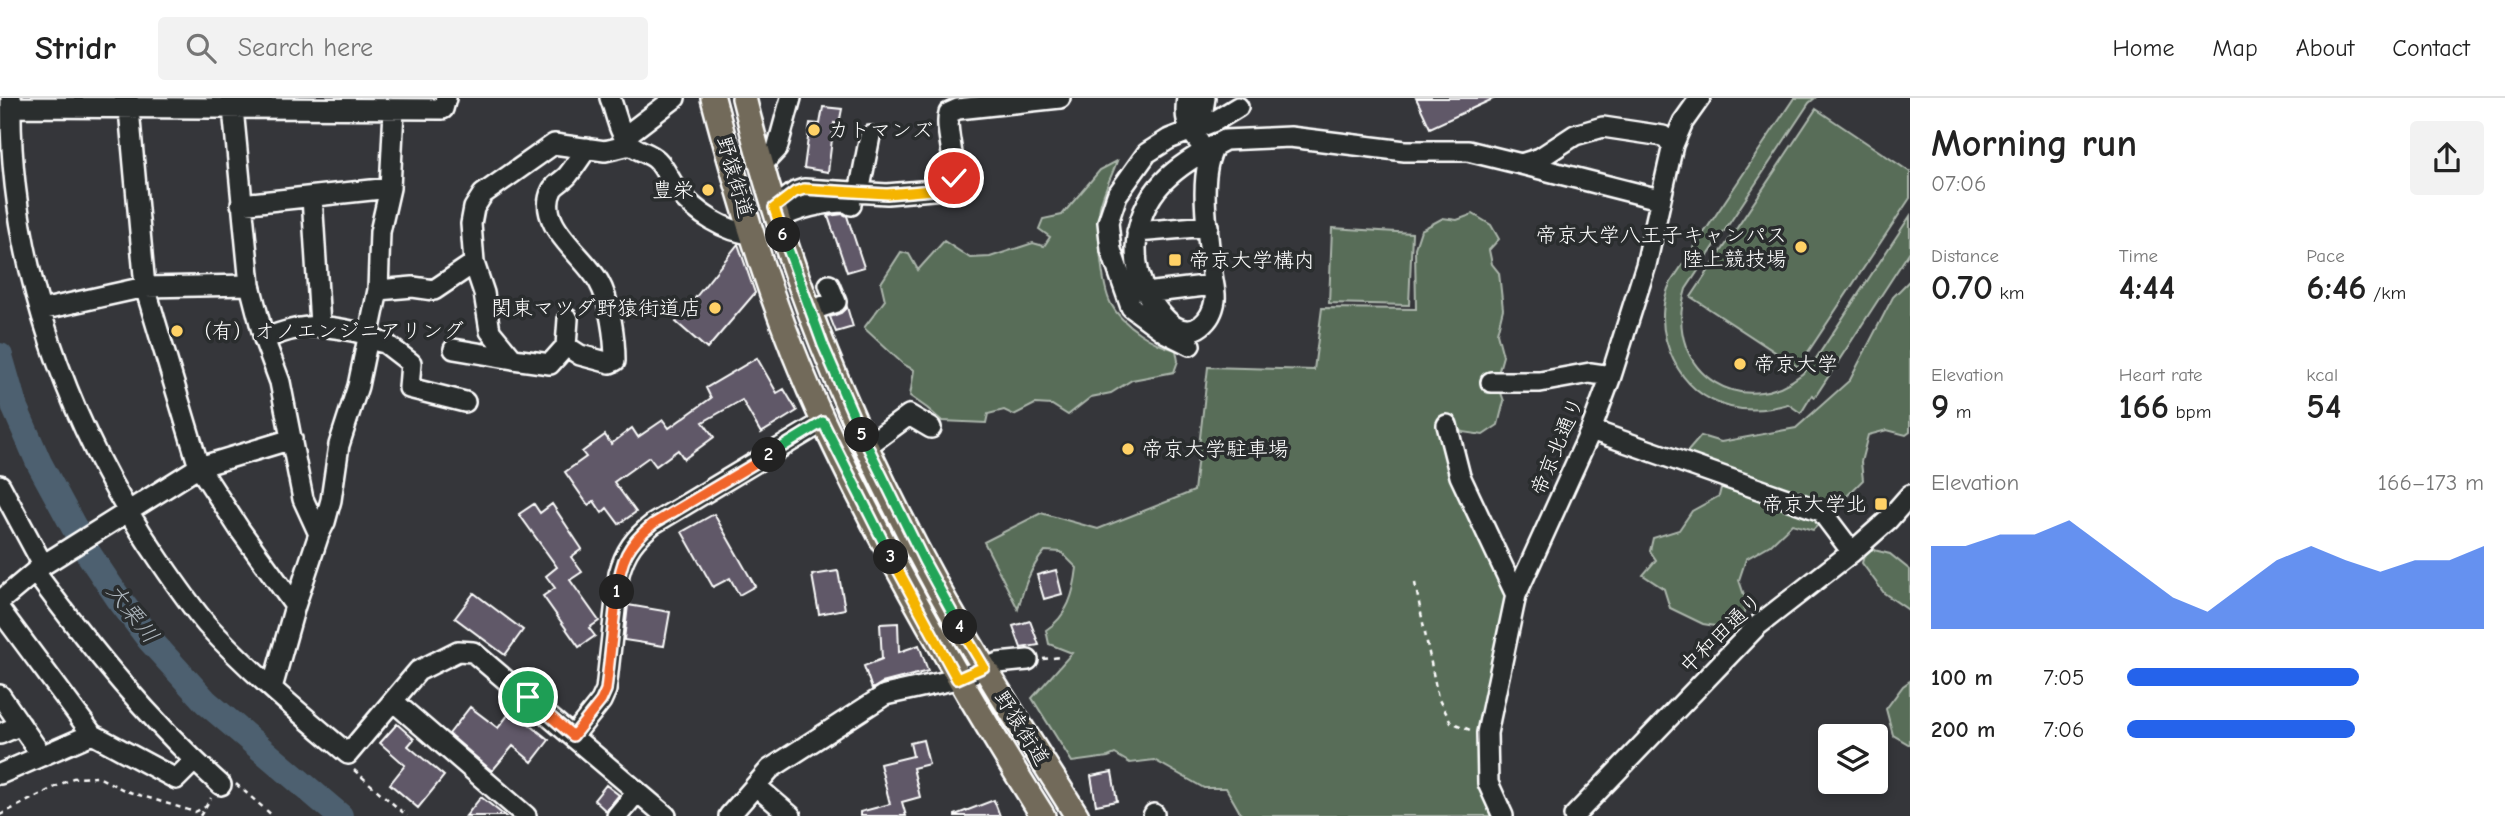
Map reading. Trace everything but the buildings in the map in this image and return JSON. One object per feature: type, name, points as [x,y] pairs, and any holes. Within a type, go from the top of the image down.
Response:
[{"type":"main road","points":[[714,98],[722,103],[734,98]]},
{"type":"main road","name":"野猿街道","points":[[714,98],[734,179],[752,234],[823,422],[906,588],[957,679],[1043,816]]},
{"type":"main road","name":"野猿街道","points":[[744,98],[776,214],[823,345],[867,446],[939,590],[1077,816]]},
{"type":"main road","points":[[734,179],[761,166]]},
{"type":"street","points":[[446,98],[443,109],[394,110],[329,104],[11,103],[15,172],[23,235],[41,310],[71,396],[122,515],[206,624],[272,688],[348,754],[418,671],[458,651],[466,650],[482,658],[666,816]]},
{"type":"street","points":[[610,98],[627,141],[654,156],[678,191],[701,212],[736,232],[752,234]]},
{"type":"street","points":[[513,359],[490,331],[484,293],[474,263],[471,224],[474,208],[483,194],[554,144],[605,150],[627,141],[675,98]]},
{"type":"street","points":[[761,166],[777,149],[791,98]]},
{"type":"street","points":[[776,214],[795,192],[804,189],[855,199],[948,187],[954,178],[947,123],[950,113],[992,102],[1060,98]]},
{"type":"street","points":[[1188,98],[1185,119],[1202,127]]},
{"type":"street","points":[[1205,98],[1202,127],[1211,149],[1205,177],[1215,299],[1208,321],[1197,328],[1184,330],[1174,326],[1146,293],[1136,261],[1137,232],[1154,190],[1174,172],[1211,149],[1234,138],[1290,137],[1405,150],[1468,151],[1660,199]]},
{"type":"street","points":[[1202,127],[1219,98]]},
{"type":"street","name":"帝京北通り","points":[[1503,816],[1488,783],[1487,733],[1516,595],[1591,430],[1611,376],[1646,265],[1673,145],[1683,122],[1700,98]]},
{"type":"street","points":[[128,103],[145,287],[199,467],[295,606]]},
{"type":"street","points":[[232,103],[250,285],[279,382],[303,499],[319,534]]},
{"type":"street","points":[[1190,345],[1131,307],[1111,250],[1108,222],[1117,195],[1147,153],[1169,138],[1202,127],[1238,107]]},
{"type":"street","points":[[272,688],[295,606],[325,522],[339,445],[358,386],[378,290],[380,232],[390,188],[394,110]]},
{"type":"street","points":[[855,199],[870,136]]},
{"type":"street","points":[[1521,164],[1556,148],[1583,140],[1601,138],[1659,149],[1673,145]]},
{"type":"street","points":[[566,346],[580,355],[610,363],[615,361],[615,346],[601,284],[586,261],[555,230],[549,209],[552,190],[568,175],[587,148]]},
{"type":"street","points":[[241,204],[390,188]]},
{"type":"street","points":[[312,197],[320,325]]},
{"type":"street","points":[[1137,232],[1208,226]]},
{"type":"street","points":[[378,290],[413,287],[434,290],[474,263]]},
{"type":"street","points":[[41,310],[145,287],[250,285]]},
{"type":"street","points":[[821,307],[836,302],[830,285]]},
{"type":"street","points":[[1146,293],[1213,285]]},
{"type":"street","points":[[454,349],[550,365],[566,346],[568,319]]},
{"type":"street","points":[[264,339],[289,329],[320,325],[368,337],[385,343],[411,363],[409,388],[465,402]]},
{"type":"street","points":[[1491,382],[1540,382],[1590,373],[1611,376]]},
{"type":"street","points":[[867,446],[909,415],[931,428]]},
{"type":"street","points":[[573,736],[601,701],[606,690],[620,574],[623,559],[630,546],[653,524],[823,422]]},
{"type":"street","points":[[1447,425],[1460,476],[1516,595]]},
{"type":"street","points":[[1591,430],[1821,511],[1852,552]]},
{"type":"street","points":[[0,601],[42,566],[199,467],[292,439]]},
{"type":"street","points":[[0,485],[42,566],[122,686],[153,721],[221,785]]},
{"type":"street","name":"中和田通り","points":[[1574,816],[1757,626],[1852,552],[1888,520],[1910,495]]},
{"type":"street","points":[[0,610],[92,734],[176,779],[194,761]]},
{"type":"street","points":[[729,816],[770,769],[885,695],[957,679],[998,663],[1033,659]]},
{"type":"street","points":[[393,701],[526,816]]},
{"type":"street","points":[[2,703],[42,756]]},
{"type":"street","points":[[0,734],[21,725]]},
{"type":"street","points":[[0,774],[92,734]]},
{"type":"street","points":[[756,786],[791,816]]},
{"type":"street","points":[[617,816],[637,792]]},
{"type":"path","points":[[1415,583],[1438,698],[1451,722],[1464,729],[1487,733]]},
{"type":"path","points":[[1033,659],[1061,657]]},
{"type":"path","points":[[0,815],[74,778],[98,777],[126,792],[195,812],[205,807]]},
{"type":"path","points":[[200,816],[221,785]]},
{"type":"green space","points":[[1794,98],[1815,98],[1809,103],[1686,289],[1681,319],[1686,346],[1698,367],[1715,383],[1737,391],[1761,392],[1786,384],[1811,366],[1910,216],[1910,251],[1815,397],[1812,395],[1801,413],[1788,404],[1767,409],[1729,407],[1697,390],[1673,360],[1663,326],[1664,303],[1671,282]]},
{"type":"green space","name":"帝京大学八王子キャンパス 陸上競技場","points":[[1816,109],[1910,172],[1910,198],[1798,367],[1691,297]]},
{"type":"green space","points":[[1117,161],[1103,196],[1099,216],[1105,285],[1111,304],[1123,319],[1149,339],[1176,350],[1178,361],[1174,372],[1132,380],[1111,393],[1091,397],[1068,415],[1052,405],[1035,404],[1014,415],[1004,410],[988,414],[986,423],[942,421],[910,396],[914,370],[903,364],[864,328],[885,300],[881,283],[901,252],[909,254],[918,270],[944,241],[970,258],[990,257],[1033,243],[1044,246],[1050,237],[1039,229],[1043,219],[1062,215],[1100,170]]},
{"type":"green space","points":[[1473,214],[1491,225],[1499,239],[1489,250],[1492,264],[1499,273],[1503,309],[1497,333],[1503,356],[1499,370],[1500,390],[1504,401],[1498,425],[1483,435],[1442,426],[1509,590],[1492,665],[1494,816],[1242,816],[1226,788],[1204,788],[1154,760],[1130,763],[1115,754],[1072,762],[1032,698],[1072,653],[1049,644],[1046,630],[1060,618],[1069,603],[1077,568],[1061,552],[1045,551],[1028,578],[1018,609],[984,542],[1041,513],[1098,529],[1194,491],[1208,367],[1314,370],[1322,308],[1416,309],[1415,248],[1421,230],[1443,218],[1457,220]]},
{"type":"green space","points":[[1332,228],[1412,233],[1409,305],[1329,303]]},
{"type":"green space","points":[[1910,280],[1910,432],[1906,435],[1887,430],[1868,435],[1861,462],[1863,480],[1813,530],[1792,524],[1770,545],[1746,559],[1739,580],[1745,598],[1744,616],[1727,628],[1703,624],[1670,608],[1664,589],[1643,575],[1656,560],[1650,551],[1653,538],[1679,530],[1692,511],[1719,496],[1726,468],[1686,456],[1688,451],[1701,436],[1721,442],[1796,428],[1850,380],[1893,297]]},
{"type":"green space","points":[[1866,548],[1890,554],[1910,570],[1910,611],[1884,593],[1862,563]]},
{"type":"green space","points":[[1910,681],[1910,745],[1893,735],[1886,709]]},
{"type":"waterway","points":[[281,98],[316,99]]},
{"type":"waterway","points":[[346,98],[428,98]]},
{"type":"waterway","name":"大栗川","points":[[0,356],[15,408],[39,463],[88,553],[119,599],[149,639],[206,702],[340,816]]},
{"type":"place","name":"カトマンズ","points":[[814,130]]},
{"type":"place","name":"豊栄","points":[[708,190]]},
{"type":"place","name":"帝京大学八王子キャンパス 陸上競技場","points":[[1801,247]]},
{"type":"place","name":"帝京大学構内","points":[[1175,260]]},
{"type":"place","name":"関東マツダ野猿街道店","points":[[715,308]]},
{"type":"place","name":"（有）オノエンジニアリング","points":[[177,331]]},
{"type":"place","name":"帝京大学","points":[[1740,364]]},
{"type":"place","name":"帝京大学駐車場","points":[[1128,449]]},
{"type":"place","name":"帝京大学北","points":[[1881,504]]},
{"type":"route","points":[[528,697],[573,736],[601,701],[606,690],[620,574],[623,559],[630,546],[653,524],[823,422],[906,588],[957,679],[984,667],[939,590],[867,446],[823,345],[774,208],[795,192],[809,188],[898,194],[944,189],[954,178]]}]
